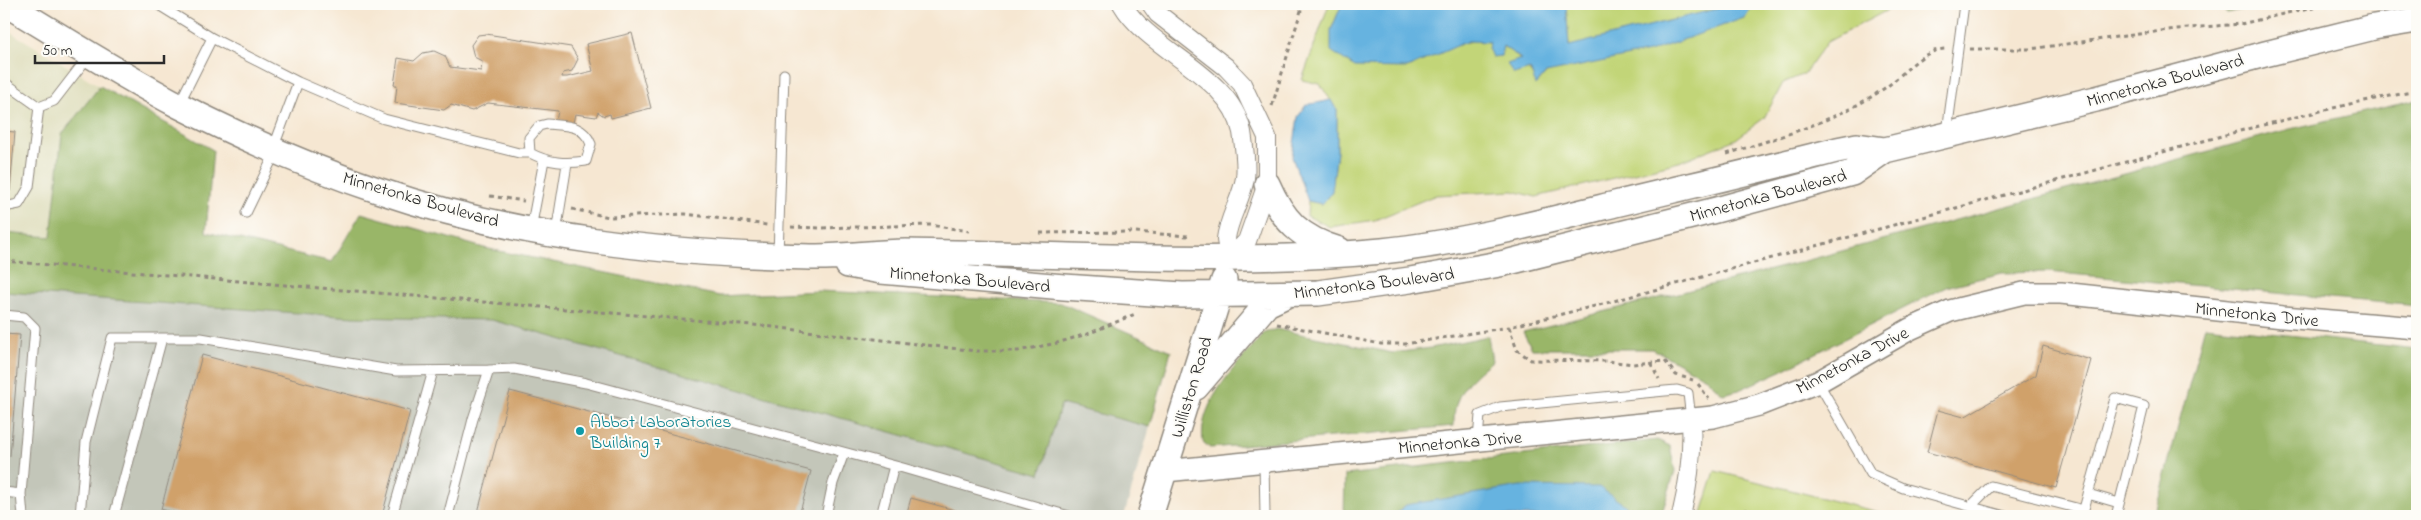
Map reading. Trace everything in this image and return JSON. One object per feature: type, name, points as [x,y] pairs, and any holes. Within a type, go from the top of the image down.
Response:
[{"type":"main road","name":"Minnetonka Boulevard","points":[[6,4],[32,15],[90,54],[178,105],[274,150],[383,192],[477,218],[531,230],[670,250],[816,257],[902,252],[1231,258],[1410,247],[1473,236],[1856,146],[1885,150]]},
{"type":"main road","name":"Minnetonka Boulevard","points":[[816,257],[881,271],[1158,294],[1318,293],[1401,282],[1474,270],[1547,253],[1837,178],[1852,173],[1885,150],[2374,27],[2417,20]]},
{"type":"main road","points":[[1268,184],[1275,202],[1288,222],[1302,234],[1320,244],[1349,252]]},
{"type":"main road","name":"Williston Road","points":[[1150,516],[1231,258]]},
{"type":"main road","points":[[1189,395],[1268,304],[1288,293]]},
{"type":"street","name":"Williston Road","points":[[1122,4],[1151,37],[1221,94],[1241,130],[1246,177],[1226,240],[1231,258]]},
{"type":"street","name":"Williston Road","points":[[1151,4],[1158,14],[1226,67],[1242,84],[1267,137],[1268,184],[1247,241],[1231,258]]},
{"type":"street","name":"Minnetonka Drive","points":[[1165,471],[1713,417],[1759,405],[1818,382],[1910,329],[1942,314],[1991,299],[2024,293],[2061,293],[2283,317],[2417,328]]},
{"type":"street","points":[[1681,516],[1690,482],[1691,420]]},
{"type":"lane","points":[[158,4],[212,38],[298,82],[384,119],[519,153],[530,153],[544,160],[567,164],[586,162],[592,144],[587,135],[578,128],[547,124],[538,126],[529,138],[530,153]]},
{"type":"lane","points":[[1946,135],[1964,4]]},
{"type":"lane","points":[[178,105],[212,38]]},
{"type":"lane","points":[[39,107],[54,101],[90,54]]},
{"type":"lane","points":[[778,255],[784,74]]},
{"type":"lane","points":[[4,82],[39,107]]},
{"type":"lane","points":[[246,214],[274,150],[298,82]]},
{"type":"lane","points":[[4,207],[19,204],[29,187],[39,107]]},
{"type":"lane","points":[[531,230],[544,160]]},
{"type":"lane","points":[[556,235],[567,164]]},
{"type":"lane","points":[[4,315],[24,317],[35,328],[21,494],[23,516]]},
{"type":"lane","points":[[80,516],[86,442],[112,338],[201,338],[396,371],[514,369],[586,383],[894,466],[1069,516]]},
{"type":"lane","points":[[114,516],[162,338]]},
{"type":"lane","points":[[448,516],[473,418],[489,370]]},
{"type":"lane","points":[[392,516],[434,371]]},
{"type":"lane","points":[[1818,382],[1871,474],[1903,488],[2005,516]]},
{"type":"lane","points":[[1478,440],[1480,415],[1500,407],[1665,391],[1677,390],[1688,393],[1691,420]]},
{"type":"lane","points":[[1971,506],[1991,486],[2083,513],[2115,398],[2144,406],[2116,516]]},
{"type":"lane","points":[[826,516],[833,483],[844,453]]},
{"type":"lane","points":[[1264,461],[1265,516]]},
{"type":"lane","points":[[881,516],[894,466]]},
{"type":"lane","points":[[4,492],[21,494]]},
{"type":"lane","points":[[2088,494],[2119,503]]},
{"type":"lane","points":[[1742,516],[1746,514],[1753,516]]},
{"type":"path","points":[[1269,115],[1303,4]]},
{"type":"path","points":[[1720,156],[1784,135],[1852,108],[1889,84],[1914,62],[1935,50],[1957,48],[1990,51],[2030,49],[2176,29],[2242,24],[2325,4]]},
{"type":"path","points":[[1273,323],[1381,344],[1406,344],[1509,327],[1618,300],[2251,128],[2417,91]]},
{"type":"path","points":[[490,196],[536,203]]},
{"type":"path","points":[[560,207],[608,216],[686,214],[779,226],[819,228],[930,225],[976,232]]},
{"type":"path","points":[[1038,232],[1135,232],[1190,236]]},
{"type":"path","points":[[4,261],[764,326],[976,351],[1018,351],[1057,343],[1090,333],[1128,316],[1143,312]]},
{"type":"path","points":[[1509,327],[1517,350],[1531,360],[1607,361],[1633,364],[1665,362],[1676,374],[1693,380],[1702,387],[1710,402],[1713,417]]},
{"type":"path","points":[[1651,363],[1665,391]]},
{"type":"shaded area","points":[[4,28],[100,86],[62,134],[51,237],[4,233]]},
{"type":"shaded area","points":[[4,292],[354,317],[492,320],[1040,474],[1061,404],[1150,427],[1124,516],[4,516]]},
{"type":"green space","points":[[1329,4],[1342,4],[1331,30],[1407,68],[1467,42],[1489,41],[1500,45],[1518,57],[1537,84],[1569,46],[1566,4],[1899,4],[1827,42],[1804,74],[1783,83],[1764,118],[1736,139],[1679,162],[1536,197],[1513,191],[1436,195],[1375,220],[1330,227],[1307,216],[1308,201],[1322,204],[1332,191],[1337,151],[1337,110],[1320,84],[1302,80]]},
{"type":"green space","points":[[2213,4],[2266,4],[2227,13]]},
{"type":"green space","points":[[100,86],[213,150],[206,232],[332,262],[361,213],[484,248],[720,296],[819,291],[1061,303],[1171,351],[1150,427],[1061,404],[1040,474],[492,320],[354,317],[4,292],[4,233],[51,237],[62,134]]},
{"type":"green space","points":[[2417,100],[2417,306],[2048,272],[2002,273],[1946,287],[1781,371],[1739,390],[1723,394],[1706,378],[1653,349],[1532,349],[1523,332],[1794,264],[2290,129]]},
{"type":"green space","points":[[2205,326],[2417,349],[2417,516],[2154,516]]},
{"type":"green space","points":[[1276,329],[1393,353],[1431,348],[1488,336],[1492,361],[1469,382],[1459,396],[1454,415],[1454,426],[1210,448],[1203,442],[1203,427],[1213,398],[1222,383],[1264,333]]},
{"type":"green space","points":[[1657,440],[1670,446],[1675,471],[1661,516],[1626,516],[1625,506],[1406,505],[1393,516],[1344,516],[1345,475]]},
{"type":"green space","points":[[1715,471],[1894,516],[1701,516]]},
{"type":"water","points":[[1342,4],[1566,4],[1569,46],[1736,4],[1745,4],[1752,7],[1744,18],[1649,52],[1546,73],[1536,85],[1530,69],[1514,74],[1507,64],[1521,59],[1503,46],[1501,56],[1492,57],[1488,48],[1490,42],[1468,41],[1407,68],[1355,67],[1331,51],[1331,30]]},
{"type":"water","points":[[1331,100],[1337,110],[1337,151],[1332,191],[1322,204],[1308,201],[1292,157],[1298,117],[1306,105]]},
{"type":"water","points":[[1520,486],[1599,487],[1626,506],[1626,516],[1393,516],[1406,505]]},
{"type":"building","points":[[632,33],[651,108],[611,118],[610,114],[604,116],[598,112],[596,117],[575,114],[573,123],[556,121],[558,111],[488,103],[472,111],[451,105],[444,110],[395,103],[397,85],[394,85],[398,58],[414,61],[423,53],[434,51],[445,56],[450,67],[481,71],[482,61],[474,57],[471,45],[478,35],[486,34],[571,47],[578,59],[572,71],[563,73],[562,77],[567,77],[593,71],[586,44]]},
{"type":"building","points":[[4,131],[15,132],[10,191],[4,190]]},
{"type":"building","points":[[4,334],[20,335],[10,456],[4,455]]},
{"type":"building","points":[[2043,346],[2091,360],[2056,488],[1927,452],[1938,410],[1964,417],[2036,375]]},
{"type":"building","points":[[202,355],[410,411],[382,516],[187,516],[161,509]]},
{"type":"building","name":"Abbot Laboratories Building 7","points":[[510,391],[811,471],[799,516],[477,516]]},
{"type":"building","points":[[911,498],[976,516],[906,516]]},
{"type":"waterway","points":[[1752,7],[1764,4]]},
{"type":"place","name":"Abbot Laboratories Building 7","points":[[580,431]]}]
